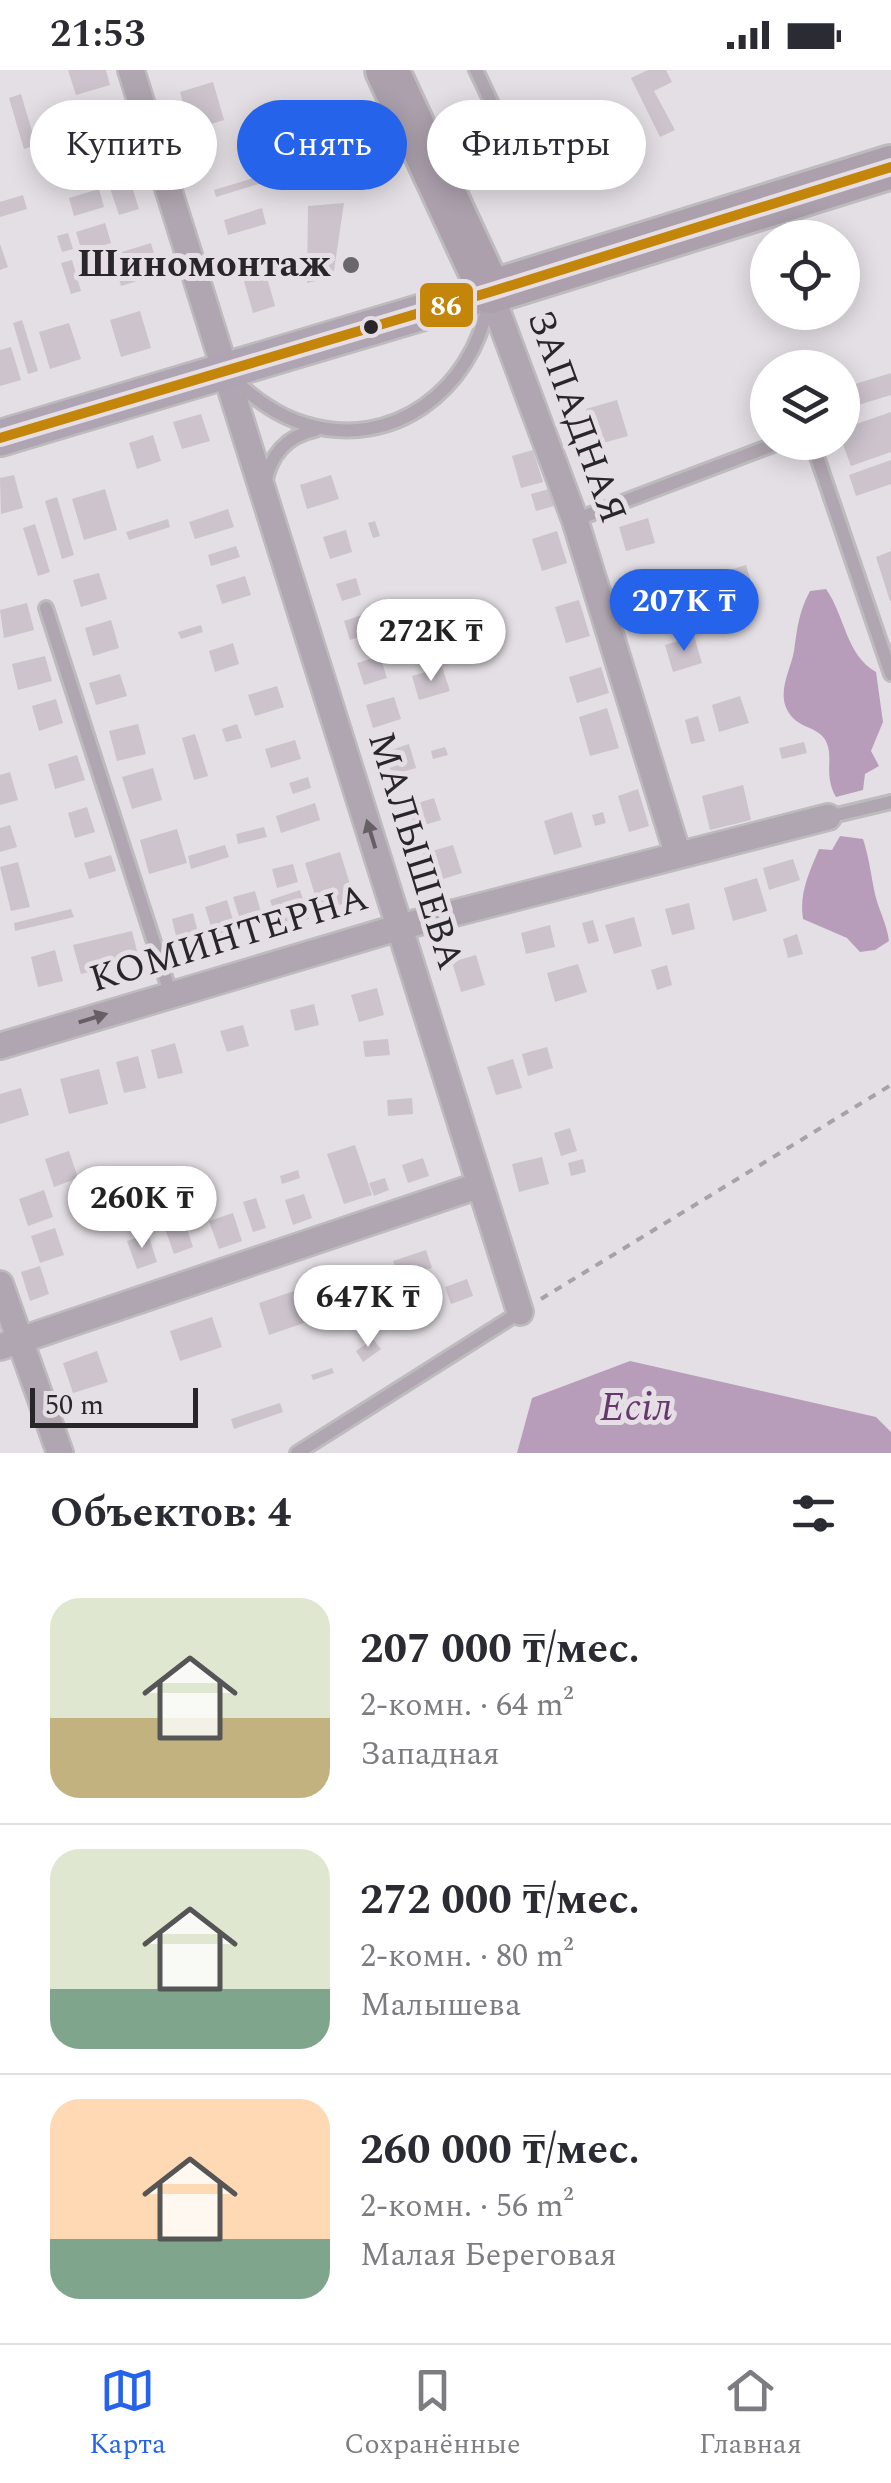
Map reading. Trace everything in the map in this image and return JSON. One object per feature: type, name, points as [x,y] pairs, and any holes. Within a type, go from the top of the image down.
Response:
[{"type":"highway","points":[[387,70],[490,292],[891,167]]},
{"type":"main road","points":[[0,438],[490,292]]},
{"type":"street","name":"МАЛЫШЕВА","points":[[131,70],[520,1312]]},
{"type":"street","name":"ЗАПАДНАЯ","points":[[490,292],[575,520],[678,855]]},
{"type":"street","name":"КОМИНТЕРНА","points":[[0,1046],[400,927],[828,817]]},
{"type":"street","points":[[10,1344],[480,1184]]},
{"type":"street","points":[[0,1284],[10,1344],[60,1453]]},
{"type":"lane","points":[[476,70],[490,100]]},
{"type":"lane","points":[[267,502],[267,473],[277,452],[301,433],[322,428],[365,428],[394,421],[435,400],[458,375],[483,332],[490,292]]},
{"type":"lane","points":[[224,370],[271,409],[322,428]]},
{"type":"lane","points":[[575,520],[750,454]]},
{"type":"lane","points":[[818,460],[891,674]]},
{"type":"lane","points":[[46,608],[172,995]]},
{"type":"lane","points":[[828,817],[891,802]]},
{"type":"lane","points":[[297,1453],[520,1312]]},
{"type":"path","points":[[520,1312],[891,1084]]},
{"type":"water","points":[[826,589],[858,656],[876,672],[883,722],[871,751],[879,766],[865,774],[863,790],[836,797],[824,738],[792,717],[784,701],[803,606],[810,591]]},
{"type":"water","points":[[840,836],[863,839],[889,941],[875,950],[860,952],[847,938],[803,919],[804,892],[819,849],[832,850]]},
{"type":"water","name":"Есіл","points":[[630,1361],[876,1417],[891,1432],[891,1453],[517,1453],[532,1398]]},
{"type":"building","points":[[68,70],[106,70],[110,85],[76,95]]},
{"type":"building","points":[[648,70],[666,70],[672,82],[654,91],[675,130],[660,137],[646,109],[646,100],[642,100],[631,78]]},
{"type":"building","points":[[213,82],[224,120],[217,122],[217,100],[182,100],[180,92]]},
{"type":"building","points":[[21,94],[30,125],[30,147],[24,149],[9,98]]},
{"type":"building","points":[[237,183],[239,190],[216,197],[217,189]]},
{"type":"building","points":[[99,190],[104,207],[74,216],[69,198]]},
{"type":"building","points":[[111,190],[133,190],[139,209],[119,215]]},
{"type":"building","points":[[23,195],[27,209],[0,217],[0,202]]},
{"type":"building","points":[[344,203],[333,277],[307,283],[308,206]]},
{"type":"building","points":[[262,208],[266,224],[228,235],[224,220]]},
{"type":"building","points":[[105,223],[111,243],[82,252],[76,232]]},
{"type":"building","points":[[68,233],[73,249],[62,252],[57,236]]},
{"type":"building","points":[[151,243],[160,274],[121,286],[112,255]]},
{"type":"building","points":[[0,244],[8,267],[0,270]]},
{"type":"building","points":[[72,260],[81,291],[71,294],[61,263]]},
{"type":"building","points":[[266,274],[275,306],[253,313],[244,281]]},
{"type":"building","points":[[140,311],[151,348],[121,357],[110,320]]},
{"type":"building","points":[[22,320],[38,371],[28,374],[13,323]]},
{"type":"building","points":[[69,323],[81,359],[50,369],[39,332]]},
{"type":"building","points":[[11,347],[21,380],[0,386],[0,350]]},
{"type":"building","points":[[891,373],[891,395],[860,404],[860,382]]},
{"type":"building","points":[[617,400],[628,436],[596,445],[586,409]]},
{"type":"building","points":[[891,412],[891,452],[851,466],[849,460],[860,460],[860,423]]},
{"type":"building","points":[[201,414],[210,441],[182,449],[173,422]]},
{"type":"building","points":[[153,435],[161,461],[137,469],[129,443]]},
{"type":"building","points":[[533,450],[543,482],[521,488],[512,456]]},
{"type":"building","points":[[891,460],[891,484],[856,496],[849,475]]},
{"type":"building","points":[[14,475],[23,508],[1,514],[0,478]]},
{"type":"building","points":[[331,475],[339,499],[307,509],[300,485]]},
{"type":"building","points":[[105,489],[117,530],[84,540],[72,499]]},
{"type":"building","points":[[549,489],[554,506],[536,511],[531,494]]},
{"type":"building","points":[[57,497],[74,555],[62,559],[45,501]]},
{"type":"building","points":[[228,509],[234,527],[195,539],[189,522]]},
{"type":"building","points":[[648,518],[655,543],[626,551],[619,527]]},
{"type":"building","points":[[168,519],[170,527],[129,540],[126,532]]},
{"type":"building","points":[[375,521],[380,536],[373,538],[368,523]]},
{"type":"building","points":[[35,524],[50,572],[38,576],[23,528]]},
{"type":"building","points":[[346,530],[352,552],[330,559],[323,537]]},
{"type":"building","points":[[557,531],[567,563],[542,571],[532,539]]},
{"type":"building","points":[[236,546],[240,557],[211,566],[208,555]]},
{"type":"building","points":[[891,551],[891,601],[890,601],[876,557]]},
{"type":"building","points":[[746,565],[754,592],[725,601],[717,574]]},
{"type":"building","points":[[99,573],[107,599],[81,607],[73,580]]},
{"type":"building","points":[[663,575],[665,584],[645,591],[642,580]]},
{"type":"building","points":[[245,576],[251,595],[222,604],[216,585]]},
{"type":"building","points":[[356,578],[361,595],[342,601],[336,584]]},
{"type":"building","points":[[672,596],[679,620],[651,628],[643,605]]},
{"type":"building","points":[[579,600],[590,636],[566,643],[555,607]]},
{"type":"building","points":[[27,603],[34,630],[4,638],[0,610]]},
{"type":"building","points":[[368,613],[374,632],[350,640],[344,621]]},
{"type":"building","points":[[111,620],[119,648],[93,656],[85,628]]},
{"type":"building","points":[[201,625],[203,632],[181,639],[178,632]]},
{"type":"building","points":[[694,636],[702,663],[673,672],[665,645]]},
{"type":"building","points":[[233,643],[239,664],[215,672],[209,651]]},
{"type":"building","points":[[45,656],[52,681],[18,690],[12,664]]},
{"type":"building","points":[[380,656],[387,678],[364,685],[357,663]]},
{"type":"building","points":[[442,667],[450,691],[419,700],[412,676]]},
{"type":"building","points":[[601,667],[609,693],[577,703],[569,677]]},
{"type":"building","points":[[120,674],[127,696],[96,705],[89,683]]},
{"type":"building","points":[[277,686],[284,707],[255,716],[248,695]]},
{"type":"building","points":[[740,696],[749,723],[719,732],[712,705]]},
{"type":"building","points":[[394,697],[401,719],[373,728],[366,705]]},
{"type":"building","points":[[56,699],[63,723],[39,731],[32,706]]},
{"type":"building","points":[[607,708],[619,748],[590,756],[579,717]]},
{"type":"building","points":[[698,716],[705,741],[691,744],[685,720]]},
{"type":"building","points":[[138,724],[146,754],[117,761],[109,731]]},
{"type":"building","points":[[237,724],[242,738],[226,742],[222,729]]},
{"type":"building","points":[[195,734],[208,776],[194,780],[182,738]]},
{"type":"building","points":[[295,740],[301,759],[271,768],[265,749]]},
{"type":"building","points":[[804,742],[807,753],[782,759],[779,748]]},
{"type":"building","points":[[409,744],[416,768],[392,775],[385,752]]},
{"type":"building","points":[[445,747],[448,755],[433,759],[431,751]]},
{"type":"building","points":[[77,755],[85,780],[55,789],[48,764]]},
{"type":"building","points":[[153,768],[162,800],[132,809],[122,777]]},
{"type":"building","points":[[10,772],[18,800],[0,805],[0,775]]},
{"type":"building","points":[[308,777],[311,788],[293,794],[289,783]]},
{"type":"building","points":[[743,785],[751,820],[710,830],[702,796]]},
{"type":"building","points":[[638,789],[649,826],[629,832],[618,796]]},
{"type":"building","points":[[434,798],[441,820],[415,828],[408,806]]},
{"type":"building","points":[[315,803],[320,820],[281,833],[276,816]]},
{"type":"building","points":[[87,807],[95,832],[75,838],[68,813]]},
{"type":"building","points":[[572,812],[582,847],[554,855],[544,821]]},
{"type":"building","points":[[603,812],[606,823],[595,826],[592,815]]},
{"type":"building","points":[[10,825],[17,847],[0,852],[0,828]]},
{"type":"building","points":[[264,827],[267,837],[238,844],[236,834]]},
{"type":"building","points":[[177,829],[187,863],[149,874],[140,840]]},
{"type":"building","points":[[225,845],[229,857],[191,869],[188,856]]},
{"type":"building","points":[[453,845],[462,873],[431,883],[422,854]]},
{"type":"building","points":[[340,852],[355,900],[320,911],[305,863]]},
{"type":"building","points":[[111,855],[116,871],[89,879],[84,863]]},
{"type":"building","points":[[793,859],[800,880],[769,890],[763,868]]},
{"type":"building","points":[[18,862],[30,907],[11,911],[0,867]]},
{"type":"building","points":[[293,864],[298,882],[277,888],[272,869]]},
{"type":"building","points":[[757,878],[767,911],[733,921],[724,888]]},
{"type":"building","points":[[300,890],[309,919],[279,928],[270,900]]},
{"type":"building","points":[[255,891],[263,919],[242,926],[233,897]]},
{"type":"building","points":[[227,900],[237,933],[215,939],[205,907]]},
{"type":"building","points":[[689,903],[695,929],[672,935],[665,909]]},
{"type":"building","points":[[71,909],[74,917],[15,931],[14,923]]},
{"type":"building","points":[[193,913],[202,948],[180,953],[172,919]]},
{"type":"building","points":[[634,917],[642,946],[614,954],[605,925]]},
{"type":"building","points":[[593,920],[599,941],[588,944],[582,923]]},
{"type":"building","points":[[550,925],[555,947],[526,954],[521,933]]},
{"type":"building","points":[[132,931],[139,959],[81,974],[73,945]]},
{"type":"building","points":[[797,934],[803,954],[788,958],[783,939]]},
{"type":"building","points":[[55,950],[63,981],[38,987],[31,957]]},
{"type":"building","points":[[476,955],[485,985],[461,992],[452,962]]},
{"type":"building","points":[[578,964],[587,992],[555,1002],[547,973]]},
{"type":"building","points":[[667,965],[672,985],[657,990],[651,970]]},
{"type":"building","points":[[377,988],[384,1015],[359,1022],[351,995]]},
{"type":"building","points":[[314,1004],[319,1025],[295,1031],[290,1010]]},
{"type":"building","points":[[243,1025],[249,1046],[227,1052],[220,1031]]},
{"type":"building","points":[[388,1039],[390,1055],[365,1057],[363,1041]]},
{"type":"building","points":[[175,1043],[183,1073],[158,1079],[151,1050]]},
{"type":"building","points":[[547,1047],[553,1068],[528,1076],[522,1054]]},
{"type":"building","points":[[138,1056],[146,1088],[124,1093],[116,1062]]},
{"type":"building","points":[[513,1059],[522,1088],[496,1095],[487,1067]]},
{"type":"building","points":[[99,1069],[108,1104],[69,1114],[60,1079]]},
{"type":"building","points":[[21,1088],[29,1115],[0,1124],[0,1094]]},
{"type":"building","points":[[412,1098],[413,1114],[388,1116],[387,1100]]},
{"type":"building","points":[[570,1128],[577,1151],[561,1156],[554,1133]]},
{"type":"building","points":[[355,1145],[372,1195],[344,1204],[327,1154]]},
{"type":"building","points":[[69,1151],[78,1178],[54,1187],[45,1159]]},
{"type":"building","points":[[542,1157],[549,1184],[519,1192],[512,1164]]},
{"type":"building","points":[[423,1158],[429,1176],[408,1183],[402,1165]]},
{"type":"building","points":[[583,1159],[586,1172],[571,1176],[568,1163]]},
{"type":"building","points":[[298,1170],[300,1178],[282,1184],[280,1176]]},
{"type":"building","points":[[385,1178],[389,1190],[374,1196],[369,1183]]},
{"type":"building","points":[[44,1190],[53,1217],[28,1226],[19,1199]]},
{"type":"building","points":[[304,1194],[312,1218],[293,1225],[285,1200]]},
{"type":"building","points":[[256,1198],[266,1228],[253,1232],[243,1202]]},
{"type":"building","points":[[233,1213],[242,1241],[219,1249],[209,1221]]},
{"type":"building","points":[[183,1216],[193,1247],[174,1254],[163,1223]]},
{"type":"building","points":[[55,1228],[64,1255],[40,1263],[31,1236]]},
{"type":"building","points":[[148,1234],[157,1262],[137,1269],[127,1241]]},
{"type":"building","points":[[426,1250],[432,1268],[399,1279],[393,1261]]},
{"type":"building","points":[[40,1266],[49,1294],[30,1301],[21,1272]]},
{"type":"building","points":[[343,1271],[352,1299],[322,1309],[313,1281]]},
{"type":"building","points":[[467,1279],[473,1296],[451,1304],[445,1287]]},
{"type":"building","points":[[294,1291],[304,1323],[269,1335],[259,1303]]},
{"type":"building","points":[[212,1317],[222,1347],[180,1361],[170,1331]]},
{"type":"building","points":[[373,1339],[381,1349],[363,1362],[356,1351]]},
{"type":"building","points":[[97,1351],[108,1382],[73,1393],[63,1363]]},
{"type":"building","points":[[332,1368],[334,1373],[313,1380],[311,1375]]},
{"type":"building","points":[[280,1403],[283,1412],[234,1429],[231,1419]]},
{"type":"transit line","name":"86","points":[[0,438],[891,167]]},
{"type":"place","name":"Шиномонтаж","points":[[351,265]]}]
